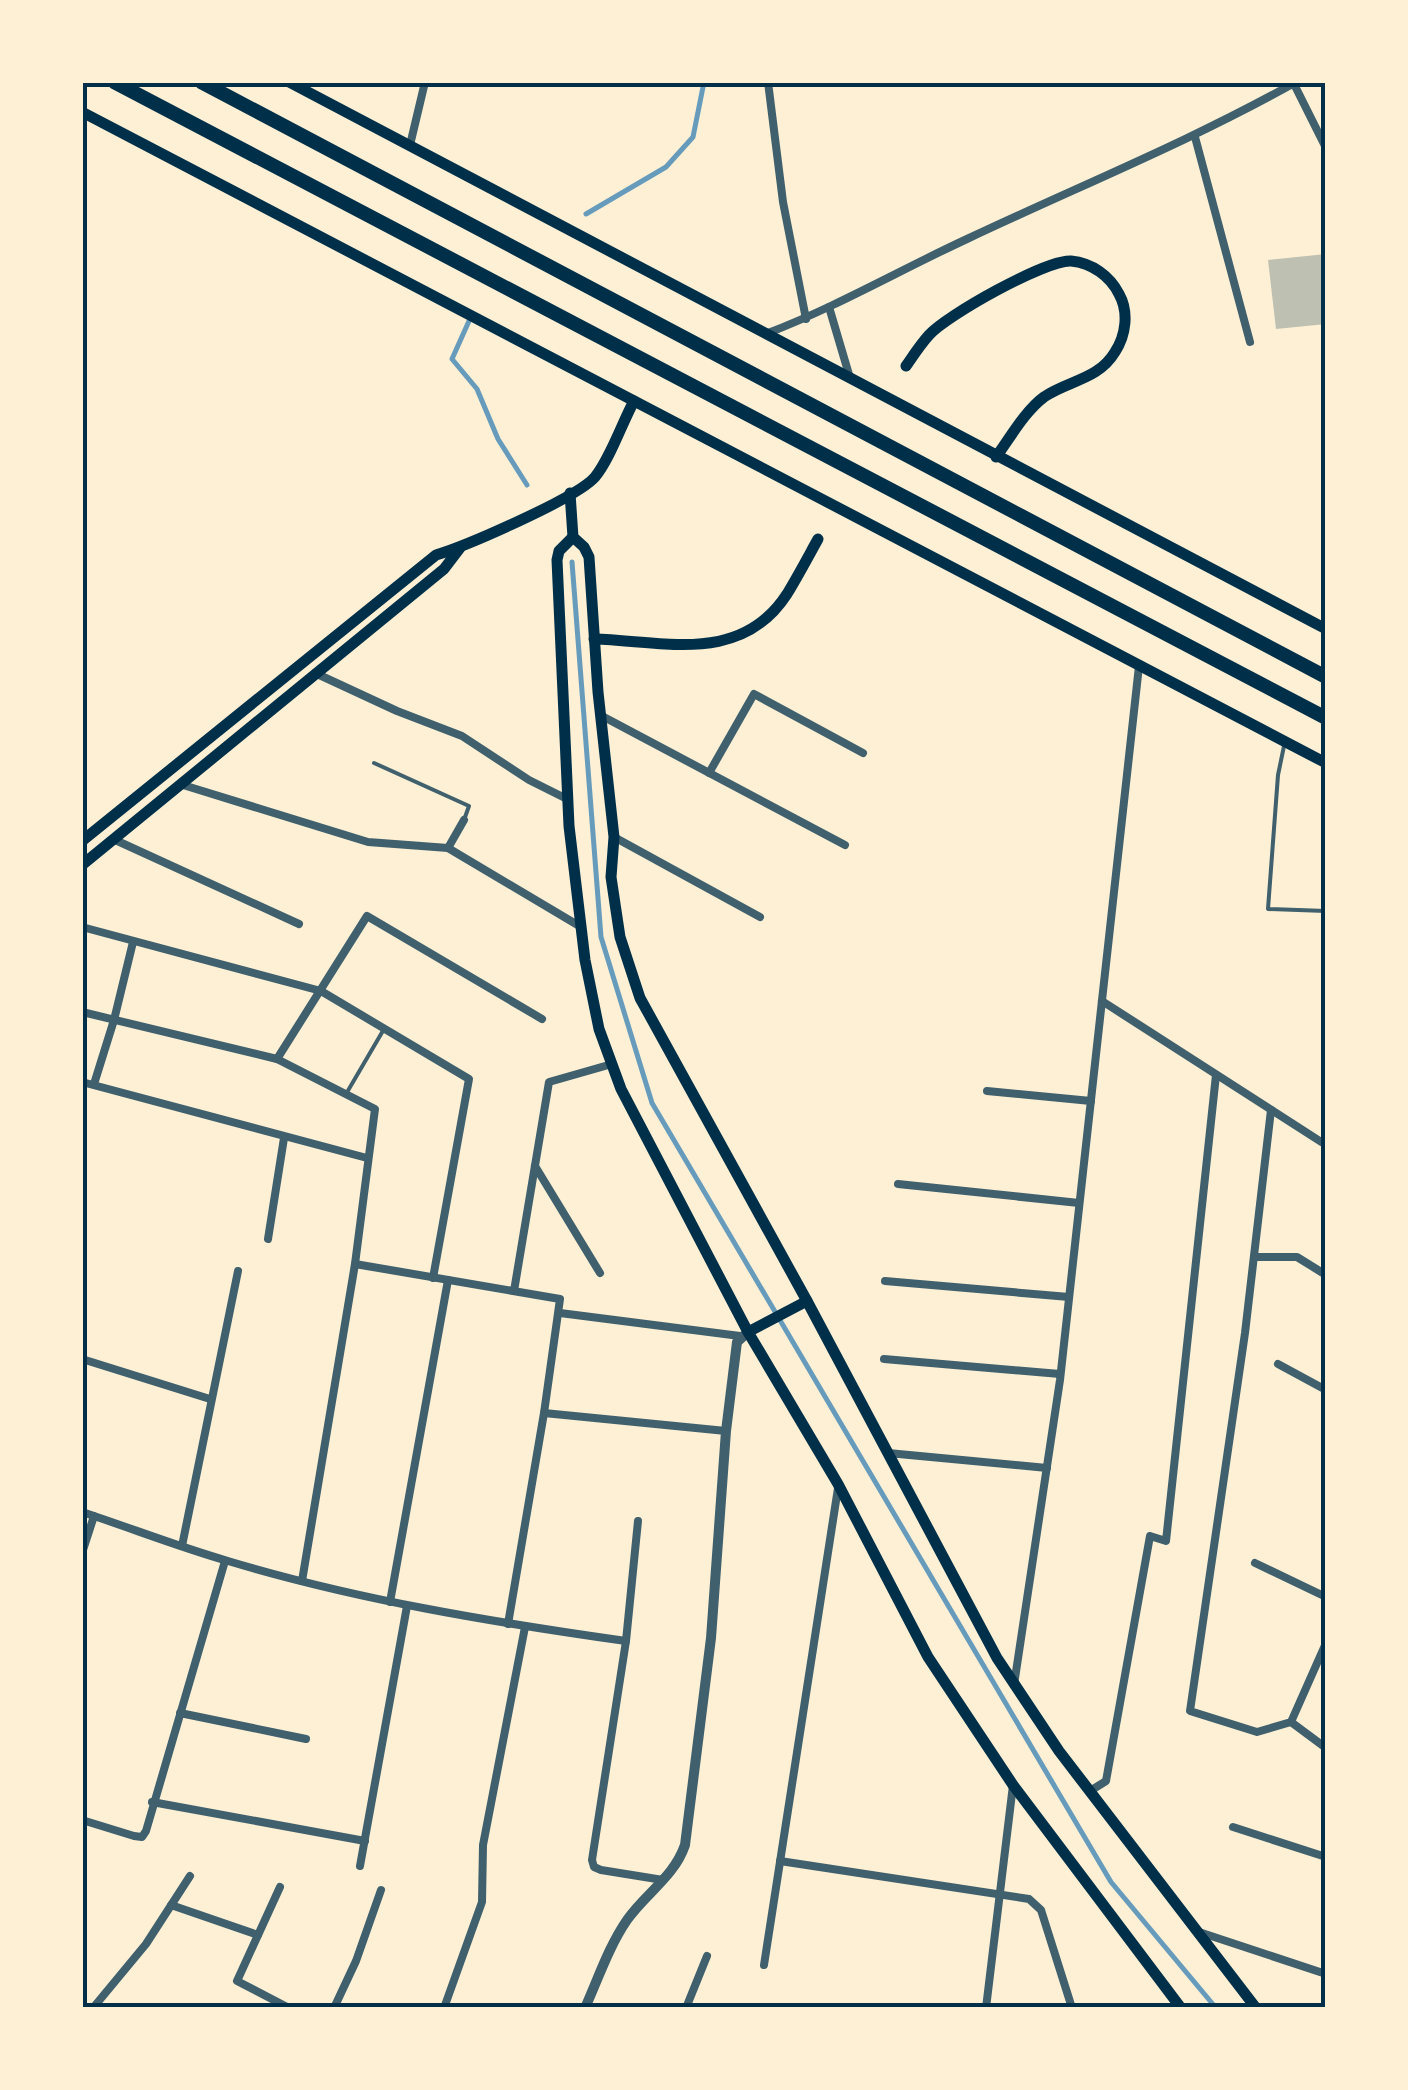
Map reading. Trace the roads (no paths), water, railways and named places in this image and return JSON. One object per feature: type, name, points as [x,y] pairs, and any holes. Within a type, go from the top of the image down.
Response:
[{"type":"highway","points":[[114,82],[1326,718]]},
{"type":"highway","points":[[201,82],[1326,677]]},
{"type":"main road","points":[[289,82],[1326,630]]},
{"type":"main road","points":[[82,112],[1326,762]]},
{"type":"main road","points":[[906,366],[930,334],[967,306],[1067,260],[1089,265],[1112,280],[1126,306],[1124,330],[1114,353],[1094,374],[1044,398],[996,456]]},
{"type":"main road","points":[[82,842],[436,555],[460,548],[594,478],[634,401]]},
{"type":"main road","points":[[570,493],[572,537],[556,560],[568,799],[581,927],[599,1029],[621,1090],[748,1332],[838,1484],[928,1657],[1013,1785],[1180,2008]]},
{"type":"main road","points":[[572,537],[589,557],[614,837],[610,876],[620,937],[640,998],[1014,1685],[1256,2008]]},
{"type":"main road","points":[[594,639],[694,647],[728,640],[759,626],[786,596],[818,539]]},
{"type":"main road","points":[[82,865],[444,569],[460,548]]},
{"type":"main road","points":[[748,1332],[804,1302]]},
{"type":"street","points":[[410,145],[425,82]]},
{"type":"street","points":[[768,82],[784,202],[806,318]]},
{"type":"street","points":[[768,334],[966,239],[1196,137],[1295,83],[1326,148]]},
{"type":"street","points":[[1196,137],[1250,342]]},
{"type":"street","points":[[829,307],[850,378]]},
{"type":"street","points":[[1014,1685],[1060,1374],[1140,666]]},
{"type":"street","points":[[315,673],[397,712],[462,736],[529,780],[568,799]]},
{"type":"street","points":[[708,773],[754,694],[864,752]]},
{"type":"street","points":[[601,716],[845,845]]},
{"type":"street","points":[[184,785],[368,842],[448,848],[581,927]]},
{"type":"street","points":[[448,848],[464,820]]},
{"type":"street","points":[[614,837],[760,917]]},
{"type":"street","points":[[113,840],[299,924]]},
{"type":"street","points":[[278,1059],[367,916],[542,1019]]},
{"type":"street","points":[[82,928],[321,992],[469,1079],[433,1278]]},
{"type":"street","points":[[94,1084],[133,942]]},
{"type":"street","points":[[1102,1001],[1326,1145]]},
{"type":"street","points":[[82,1012],[278,1059],[375,1109],[355,1264],[302,1582]]},
{"type":"street","points":[[514,1291],[549,1082],[612,1064]]},
{"type":"street","points":[[1090,1791],[1106,1780],[1150,1536],[1166,1540],[1216,1075]]},
{"type":"street","points":[[82,1082],[367,1158]]},
{"type":"street","points":[[987,1091],[1091,1100]]},
{"type":"street","points":[[1271,1110],[1190,1711],[1258,1732],[1291,1722],[1326,1643]]},
{"type":"street","points":[[268,1239],[284,1138]]},
{"type":"street","points":[[535,1166],[600,1273]]},
{"type":"street","points":[[898,1184],[1079,1203]]},
{"type":"street","points":[[1254,1257],[1297,1257],[1326,1275]]},
{"type":"street","points":[[355,1264],[560,1299],[508,1624]]},
{"type":"street","points":[[182,1546],[238,1271]]},
{"type":"street","points":[[390,1602],[448,1280]]},
{"type":"street","points":[[885,1280],[1069,1297]]},
{"type":"street","points":[[560,1313],[748,1332],[726,1431],[711,1638],[685,1845],[678,1864],[624,1925],[585,2008]]},
{"type":"street","points":[[82,1359],[210,1399]]},
{"type":"street","points":[[884,1359],[1060,1374]]},
{"type":"street","points":[[1278,1364],[1326,1390]]},
{"type":"street","points":[[544,1413],[726,1431]]},
{"type":"street","points":[[888,1454],[1047,1468]]},
{"type":"street","points":[[764,1966],[838,1484]]},
{"type":"street","points":[[82,1512],[225,1561],[302,1582],[407,1606],[626,1640]]},
{"type":"street","points":[[82,1553],[94,1516]]},
{"type":"street","points":[[638,1521],[626,1640],[592,1860],[594,1867],[601,1870],[664,1880]]},
{"type":"street","points":[[82,1820],[142,1837],[146,1831],[225,1561]]},
{"type":"street","points":[[1255,1564],[1326,1596]]},
{"type":"street","points":[[360,1866],[407,1606]]},
{"type":"street","points":[[444,2008],[482,1902],[483,1844],[525,1627]]},
{"type":"street","points":[[180,1713],[306,1739]]},
{"type":"street","points":[[1291,1722],[1326,1748]]},
{"type":"street","points":[[986,2008],[1013,1785]]},
{"type":"street","points":[[152,1802],[365,1841]]},
{"type":"street","points":[[1233,1826],[1326,1857]]},
{"type":"street","points":[[780,1861],[997,1893],[1036,1903],[1072,2008]]},
{"type":"street","points":[[93,2008],[146,1944],[190,1876]]},
{"type":"street","points":[[280,1887],[237,1981],[289,2008]]},
{"type":"street","points":[[334,2008],[356,1961],[381,1890]]},
{"type":"street","points":[[171,1905],[258,1935]]},
{"type":"street","points":[[1199,1932],[1326,1974]]},
{"type":"street","points":[[686,2008],[707,1956]]},
{"type":"lane","points":[[1285,742],[1278,775],[1268,909],[1326,911]]},
{"type":"lane","points":[[374,763],[469,806],[464,820]]},
{"type":"lane","points":[[345,1095],[384,1029]]},
{"type":"waterway","points":[[586,214],[666,167],[693,137],[704,82]]},
{"type":"waterway","points":[[469,321],[452,359],[477,389],[498,439],[527,485]]},
{"type":"waterway","points":[[572,562],[601,937],[652,1103],[1111,1882],[1216,2008]]}]
